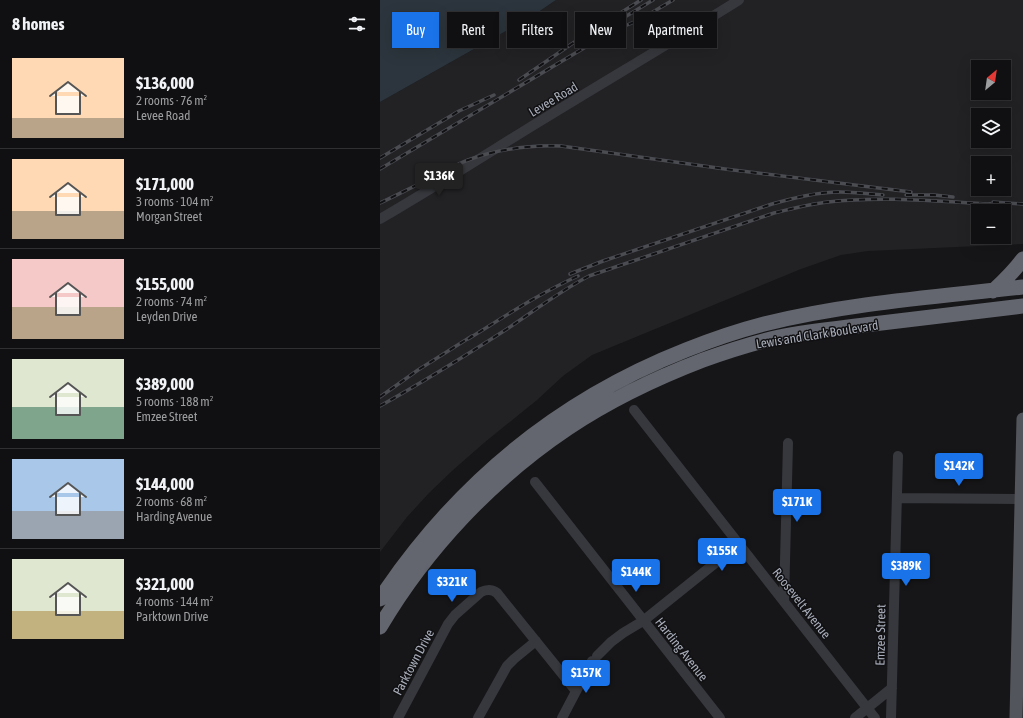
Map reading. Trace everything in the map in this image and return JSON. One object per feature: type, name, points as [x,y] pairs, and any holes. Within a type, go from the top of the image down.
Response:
[{"type":"highway","points":[[993,291],[1011,274],[1023,259]]},
{"type":"highway","name":"Lewis and Clark Boulevard","points":[[380,599],[409,557],[432,530],[460,499],[501,461],[528,438],[615,382],[700,344],[755,326],[840,309],[1023,287]]},
{"type":"highway","name":"Lewis and Clark Boulevard","points":[[380,628],[406,587],[427,559],[476,505],[525,460],[554,438],[599,409],[626,394],[654,380],[698,362],[749,345],[780,337],[1023,306]]},
{"type":"main road","points":[[1016,718],[1023,419]]},
{"type":"street","name":"Levee Road","points":[[380,220],[739,0]]},
{"type":"street","name":"Roosevelt Avenue","points":[[634,410],[875,718]]},
{"type":"street","points":[[784,602],[788,443]]},
{"type":"street","name":"Emzee Street","points":[[891,718],[898,456]]},
{"type":"street","name":"Harding Avenue","points":[[535,482],[720,718]]},
{"type":"street","points":[[897,498],[1022,499]]},
{"type":"street","points":[[562,718],[594,658],[611,642],[643,621],[739,544]]},
{"type":"street","name":"Parktown Drive","points":[[398,718],[448,624],[455,615],[481,592],[489,589],[497,593],[576,691]]},
{"type":"street","points":[[478,718],[507,666],[536,641]]},
{"type":"street","points":[[855,718],[892,688]]},
{"type":"shaded area","points":[[380,0],[556,0],[538,12],[507,12],[507,31],[499,35],[499,12],[447,12],[447,48],[476,48],[380,102]]},
{"type":"shaded area","points":[[556,0],[1023,0],[1023,244],[868,251],[841,255],[801,269],[592,355],[563,376],[537,400],[453,470],[407,517],[380,552],[380,102],[476,48],[499,48],[499,35],[507,31],[507,48],[567,48],[567,12],[538,12]]},
{"type":"railway","points":[[519,80],[576,41],[641,0]]},
{"type":"railway","points":[[626,16],[653,0]]},
{"type":"railway","points":[[380,169],[611,32],[641,19],[673,0]]},
{"type":"railway","points":[[380,158],[459,111],[494,95]]},
{"type":"railway","points":[[380,203],[460,163],[479,156],[502,150],[549,146],[561,146],[725,169],[911,192]]},
{"type":"railway","points":[[570,274],[603,261],[772,204],[814,194],[831,192],[883,195]]},
{"type":"railway","points":[[906,195],[953,197]]},
{"type":"railway","points":[[380,406],[460,359],[557,295],[589,276],[774,213],[821,203],[867,199],[987,204],[999,203]]},
{"type":"railway","points":[[993,202],[1023,204]]},
{"type":"railway","points":[[468,339],[536,298],[578,276]]},
{"type":"railway","points":[[380,397],[418,370],[472,336]]}]
